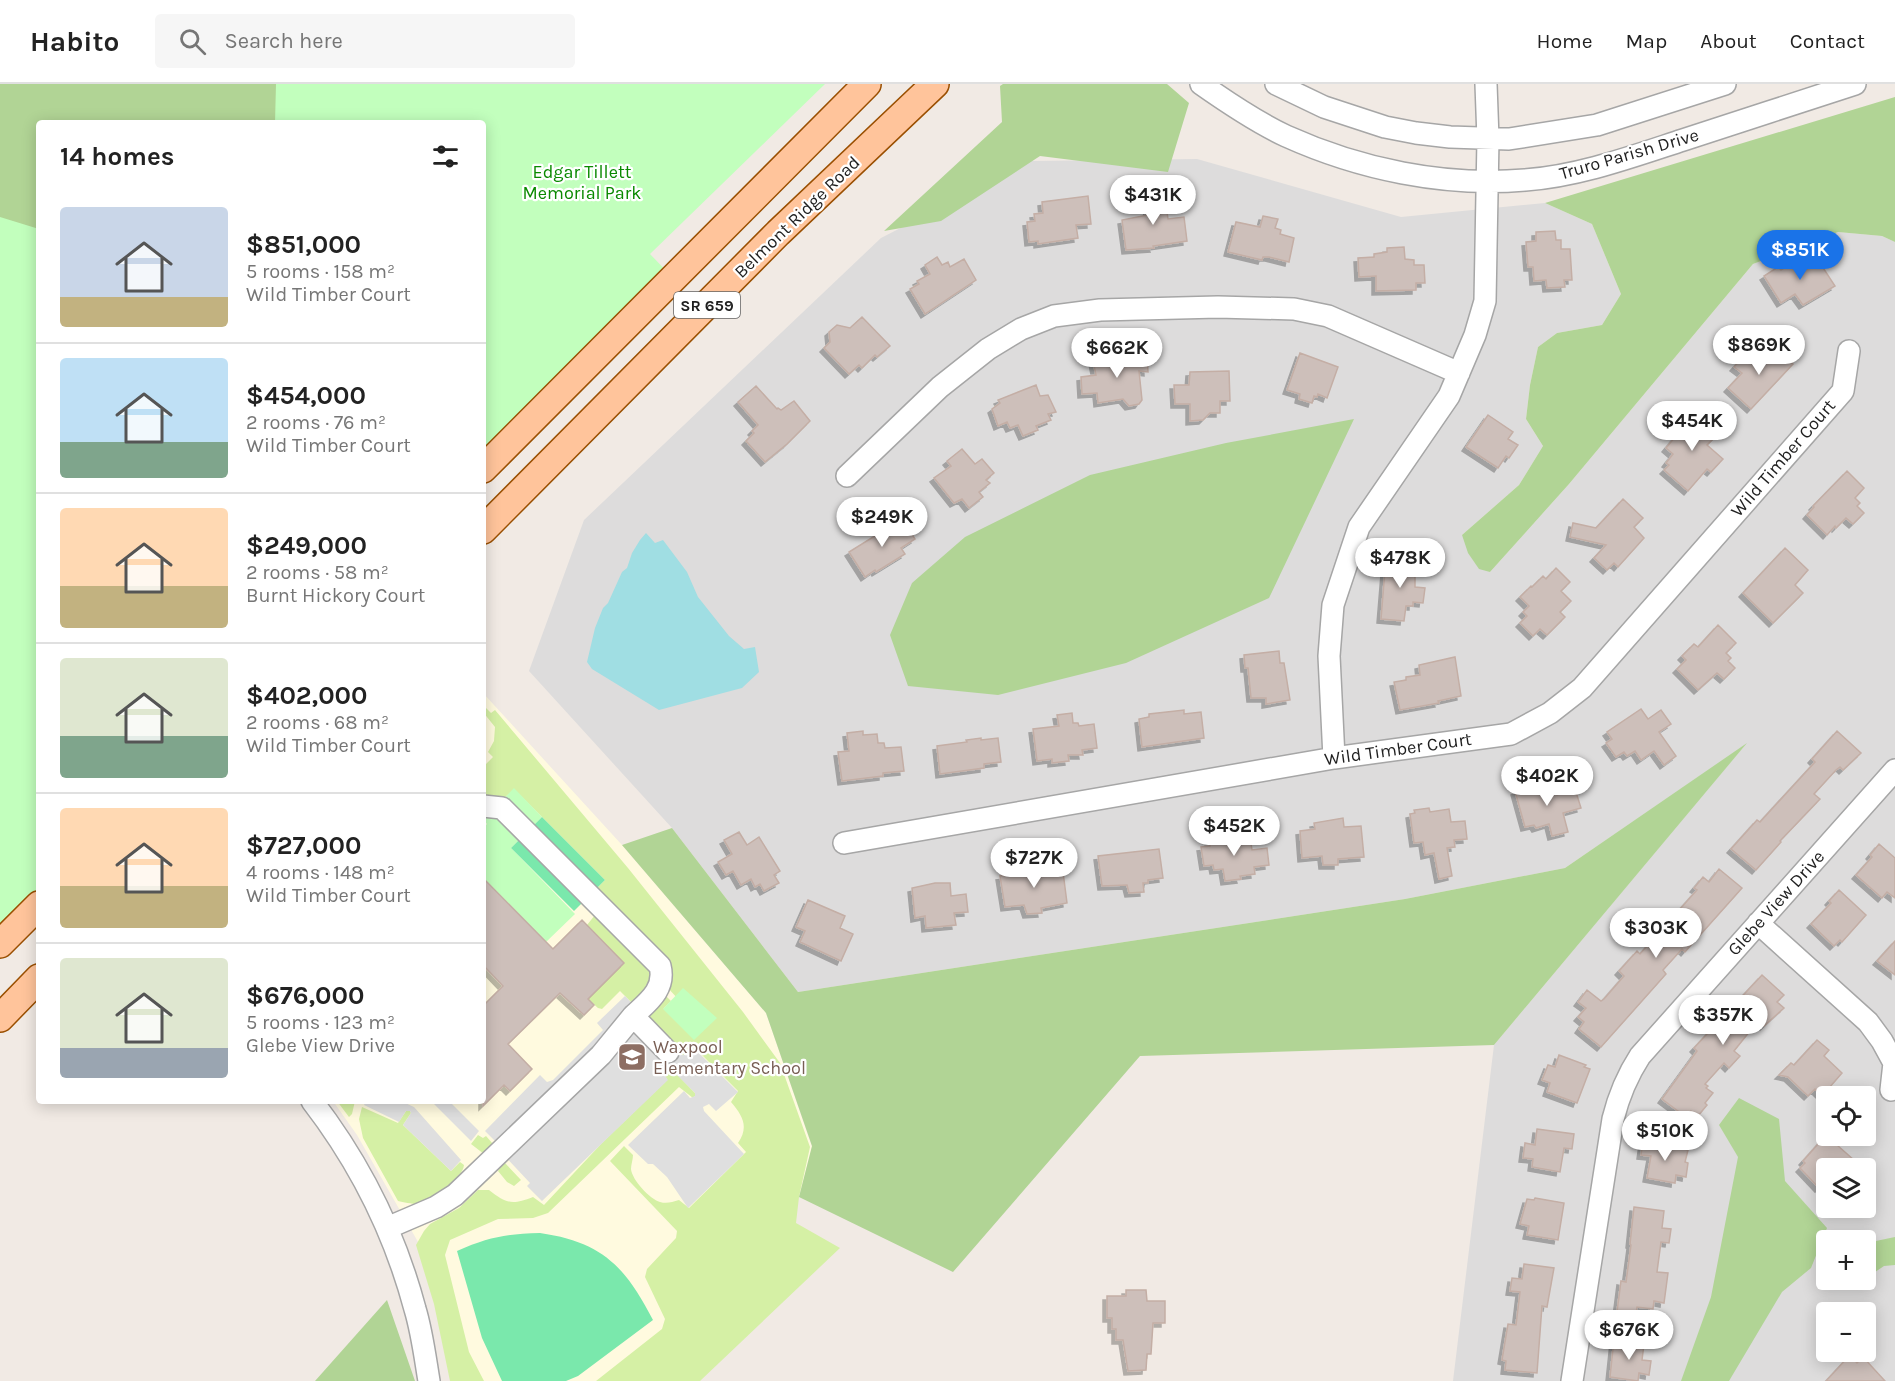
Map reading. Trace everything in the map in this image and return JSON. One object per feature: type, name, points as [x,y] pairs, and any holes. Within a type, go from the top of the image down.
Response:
[{"type":"main road","name":"SR 659","points":[[486,466],[867,84]]},
{"type":"main road","name":"Belmont Ridge Road","points":[[486,527],[778,233],[935,84]]},
{"type":"main road","points":[[0,944],[36,908]]},
{"type":"main road","points":[[0,1018],[36,981]]},
{"type":"street","name":"Truro Parish Drive","points":[[1201,84],[1232,105],[1285,135],[1326,152],[1390,170],[1443,179],[1487,181],[1525,180],[1573,173],[1618,161],[1855,84]]},
{"type":"street","name":"Truro Parish Drive","points":[[1276,84],[1324,107],[1385,127],[1416,133],[1488,139],[1545,135],[1597,125],[1725,84]]},
{"type":"street","points":[[1334,758],[1329,656],[1333,605],[1359,527],[1449,396],[1475,335],[1485,301],[1488,139],[1486,84]]},
{"type":"street","points":[[847,476],[940,387],[988,349],[1021,329],[1054,316],[1100,310],[1218,307],[1294,309],[1328,316],[1459,373]]},
{"type":"street","name":"Wild Timber Court","points":[[844,843],[1334,758],[1511,734],[1558,707],[1582,688],[1843,391],[1849,351]]},
{"type":"street","name":"Glebe View Drive","points":[[1572,1381],[1613,1119],[1627,1076],[1640,1056],[1895,770]]},
{"type":"street","points":[[387,1228],[436,1207],[455,1195],[601,1055],[661,986],[663,976],[660,966],[502,808],[486,806]]},
{"type":"street","points":[[1758,923],[1868,1022],[1894,1063],[1891,1090]]},
{"type":"street","points":[[633,1016],[668,1052]]},
{"type":"street","points":[[314,1104],[360,1173],[387,1228],[415,1309],[429,1381]]},
{"type":"shaded area","points":[[1197,159],[1401,217],[1545,203],[1592,224],[1621,294],[1602,325],[1557,333],[1538,347],[1526,419],[1543,446],[1519,485],[1462,535],[1490,572],[1569,484],[1753,264],[1838,232],[1882,236],[1895,242],[1895,1381],[1453,1381],[1494,1045],[1745,745],[1565,868],[1405,899],[798,992],[672,828],[529,671],[584,520],[881,238],[1031,161]]},
{"type":"shaded area","name":"Waxpool Elementary School","points":[[486,696],[622,845],[766,1013],[812,1147],[799,1197],[680,1381],[460,1381],[434,1270],[357,1135],[335,1104],[486,1104]]},
{"type":"shaded area","points":[[625,996],[682,1055],[698,1052],[738,1092],[716,1111],[709,1104],[703,1107],[704,1111],[744,1154],[688,1208],[667,1177],[653,1164],[648,1164],[628,1145],[684,1091],[690,1098],[695,1096],[695,1093],[667,1067],[662,1071],[668,1080],[542,1201],[527,1186],[530,1183],[501,1152],[502,1148],[485,1131],[540,1075],[547,1082],[553,1080],[603,1030],[597,1023]]},
{"type":"shaded area","points":[[408,1104],[414,1107],[461,1160],[451,1171],[403,1125],[410,1111],[406,1111],[399,1122],[364,1105]]},
{"type":"shaded area","points":[[434,1104],[452,1104],[479,1131],[471,1141]]},
{"type":"green space","points":[[0,84],[622,84],[486,122],[486,120],[36,120],[36,818],[0,839]]},
{"type":"green space","name":"Edgar Tillett Memorial Park","points":[[276,84],[825,84],[650,254],[677,282],[486,475],[486,120],[275,120]]},
{"type":"green space","points":[[1003,84],[1167,84],[1189,103],[1168,172],[1040,156],[941,221],[884,231],[1002,122],[1000,86]]},
{"type":"green space","points":[[1895,97],[1895,242],[1882,236],[1838,232],[1753,264],[1569,484],[1490,572],[1479,569],[1468,553],[1462,535],[1519,485],[1543,446],[1526,419],[1538,347],[1557,333],[1602,325],[1621,294],[1592,224],[1545,203]]},
{"type":"green space","points":[[0,217],[36,228],[36,923],[0,959]]},
{"type":"green space","points":[[1354,419],[1269,598],[1126,663],[998,695],[908,686],[890,635],[912,583],[965,537],[1090,475],[1226,443]]},
{"type":"green space","points":[[486,708],[491,713],[495,710],[628,868],[743,1012],[780,1063],[810,1147],[796,1223],[840,1248],[700,1381],[596,1381],[662,1329],[665,1319],[645,1277],[647,1269],[676,1238],[677,1231],[610,1161],[624,1146],[633,1155],[632,1173],[647,1193],[663,1203],[679,1200],[689,1208],[746,1152],[738,1143],[743,1132],[743,1122],[731,1102],[738,1091],[697,1050],[685,1057],[647,1017],[664,994],[671,1001],[663,1009],[679,1000],[667,987],[597,888],[605,880],[514,789],[501,801],[486,797],[486,764],[493,757],[488,752],[494,741],[495,727],[486,716]]},
{"type":"green space","points":[[1747,743],[1494,1045],[1140,1056],[953,1272],[799,1197],[812,1146],[766,1013],[622,845],[672,828],[798,992],[1405,899],[1565,868]]},
{"type":"green space","points":[[514,788],[542,817],[511,848],[575,914],[546,942],[486,881],[486,817]]},
{"type":"green space","points":[[542,817],[605,880],[574,911],[511,848]]},
{"type":"green space","points":[[595,915],[650,970],[650,982],[641,1002],[632,1003],[620,991],[602,1009],[588,999],[624,963],[587,925]]},
{"type":"green space","points":[[683,988],[717,1018],[694,1040],[663,1009]]},
{"type":"green space","points":[[667,1067],[672,1069],[695,1093],[693,1098],[679,1087],[548,1213],[533,1218],[498,1219],[450,1240],[445,1255],[469,1352],[484,1381],[450,1381],[434,1304],[416,1245],[424,1231],[430,1224],[459,1208],[478,1190],[489,1190],[510,1202],[533,1197],[544,1205],[602,1143],[667,1080],[662,1071]]},
{"type":"green space","points":[[1739,1098],[1779,1119],[1785,1181],[1827,1228],[1826,1230],[1816,1230],[1816,1256],[1811,1268],[1782,1292],[1729,1381],[1681,1381],[1711,1297],[1738,1157],[1719,1125]]},
{"type":"green space","points":[[339,1104],[354,1104],[349,1117]]},
{"type":"green space","points":[[362,1107],[398,1123],[406,1111],[410,1111],[403,1125],[451,1171],[460,1162],[464,1165],[458,1177],[438,1194],[423,1202],[417,1204],[398,1201],[363,1138],[359,1119]]},
{"type":"green space","points":[[478,1135],[483,1138],[486,1136],[493,1144],[484,1154],[471,1144]]},
{"type":"green space","points":[[504,1162],[521,1180],[514,1186],[507,1182],[498,1171]]},
{"type":"green space","points":[[540,1233],[580,1243],[596,1250],[609,1260],[632,1285],[653,1320],[578,1376],[566,1381],[502,1381],[482,1338],[457,1251],[498,1237]]},
{"type":"green space","points":[[1895,1237],[1895,1265],[1884,1266],[1876,1271],[1876,1241]]},
{"type":"green space","points":[[387,1300],[415,1381],[315,1381]]},
{"type":"water","points":[[646,533],[655,543],[663,540],[687,572],[698,597],[729,636],[744,649],[755,647],[759,672],[742,688],[659,710],[592,669],[587,662],[595,628],[603,608],[608,603],[622,572],[627,568],[632,553]]},
{"type":"building","points":[[1157,182],[1160,213],[1167,212],[1168,219],[1184,217],[1187,241],[1153,246],[1154,248],[1126,250],[1122,220],[1148,215],[1146,183]]},
{"type":"building","points":[[1088,196],[1091,224],[1076,225],[1078,238],[1038,244],[1038,241],[1029,242],[1027,222],[1035,221],[1034,214],[1043,213],[1042,202]]},
{"type":"building","points":[[1263,216],[1278,219],[1275,228],[1281,230],[1280,234],[1294,238],[1289,262],[1269,257],[1263,257],[1262,260],[1228,252],[1236,222],[1260,227]]},
{"type":"building","points":[[1555,231],[1556,240],[1561,240],[1561,249],[1570,249],[1572,280],[1564,280],[1565,287],[1547,288],[1546,280],[1534,281],[1533,267],[1528,267],[1526,242],[1536,241],[1536,232]]},
{"type":"building","points":[[1404,247],[1405,259],[1414,260],[1414,265],[1424,265],[1425,283],[1416,283],[1416,290],[1376,291],[1376,276],[1359,277],[1358,258],[1374,257],[1374,254],[1387,252],[1387,248]]},
{"type":"building","points":[[1804,255],[1811,265],[1818,260],[1835,286],[1803,305],[1795,294],[1781,303],[1764,276],[1778,267],[1781,270]]},
{"type":"building","points":[[937,257],[942,265],[948,262],[950,267],[964,259],[976,280],[925,314],[910,289],[919,284],[917,281],[930,274],[925,265]]},
{"type":"building","points":[[862,317],[890,346],[877,357],[875,355],[862,368],[859,365],[849,374],[824,348],[830,342],[829,332],[837,325],[850,328]]},
{"type":"building","points":[[1772,345],[1793,364],[1751,409],[1728,388],[1742,373],[1734,367],[1744,356],[1752,363]]},
{"type":"building","points":[[1300,353],[1338,367],[1327,398],[1318,394],[1317,397],[1314,396],[1312,403],[1299,399],[1300,394],[1287,390]]},
{"type":"building","points":[[1130,355],[1147,356],[1148,372],[1139,371],[1142,400],[1139,404],[1129,406],[1123,399],[1098,403],[1097,393],[1082,394],[1081,377],[1096,375],[1093,361]]},
{"type":"building","points":[[1229,371],[1230,401],[1220,401],[1220,413],[1210,413],[1203,420],[1190,421],[1190,404],[1175,404],[1174,385],[1189,385],[1190,372]]},
{"type":"building","points":[[1036,385],[1040,396],[1048,395],[1056,412],[1048,414],[1051,420],[1036,426],[1038,430],[1023,436],[1018,425],[1010,428],[1007,422],[998,426],[992,409],[1000,403],[998,400]]},
{"type":"building","points":[[756,386],[777,409],[781,410],[794,401],[810,421],[765,462],[746,441],[758,425],[738,402]]},
{"type":"building","points":[[1697,414],[1718,434],[1707,445],[1723,459],[1711,472],[1707,469],[1688,491],[1664,470],[1669,465],[1666,463],[1673,454],[1666,448],[1685,425],[1689,415]]},
{"type":"building","points":[[1488,415],[1513,432],[1508,439],[1518,445],[1509,458],[1506,456],[1498,468],[1466,447]]},
{"type":"building","points":[[962,449],[975,464],[982,459],[994,473],[986,480],[990,483],[979,492],[983,497],[969,508],[962,499],[954,503],[934,478],[951,466],[947,461]]},
{"type":"building","points":[[1847,471],[1864,488],[1855,498],[1860,503],[1857,506],[1864,513],[1853,524],[1846,518],[1827,535],[1807,515]]},
{"type":"building","points":[[1623,499],[1643,518],[1634,527],[1644,538],[1618,567],[1614,563],[1607,570],[1594,558],[1606,545],[1570,537],[1573,523],[1596,528]]},
{"type":"building","points":[[902,519],[915,539],[901,548],[905,554],[865,577],[849,552]]},
{"type":"building","points":[[1785,548],[1808,570],[1795,585],[1803,593],[1773,623],[1743,593]]},
{"type":"building","points":[[1386,558],[1415,561],[1415,587],[1425,588],[1423,603],[1413,602],[1413,606],[1406,606],[1404,621],[1381,619]]},
{"type":"building","points":[[1556,568],[1570,582],[1561,591],[1571,601],[1560,612],[1565,617],[1547,635],[1540,629],[1533,636],[1520,623],[1527,616],[1523,612],[1529,606],[1520,597],[1543,576],[1546,579]]},
{"type":"building","points":[[1718,625],[1736,643],[1726,653],[1731,658],[1728,661],[1735,668],[1724,679],[1717,673],[1698,690],[1677,669],[1686,660],[1682,656],[1694,644],[1698,647]]},
{"type":"building","points":[[1279,651],[1280,663],[1284,663],[1290,700],[1266,704],[1266,698],[1251,698],[1248,668],[1245,668],[1244,655]]},
{"type":"building","points":[[1455,657],[1461,696],[1438,701],[1439,703],[1400,710],[1394,682],[1420,675],[1419,665]]},
{"type":"building","points":[[1641,709],[1648,719],[1661,710],[1671,724],[1659,732],[1676,756],[1664,765],[1654,751],[1641,760],[1635,751],[1627,756],[1624,752],[1616,757],[1606,743],[1612,739],[1607,732]]},
{"type":"building","points":[[1184,710],[1184,714],[1201,712],[1204,738],[1142,747],[1139,719],[1149,717],[1149,714]]},
{"type":"building","points":[[1072,713],[1073,723],[1078,723],[1079,726],[1094,724],[1097,748],[1082,750],[1083,755],[1068,755],[1069,761],[1052,763],[1052,759],[1037,761],[1033,729],[1059,726],[1057,715]]},
{"type":"building","points":[[863,731],[863,735],[877,734],[878,743],[884,743],[885,748],[901,747],[904,771],[842,781],[838,752],[849,751],[847,733]]},
{"type":"building","points":[[1837,731],[1861,753],[1843,770],[1840,767],[1836,770],[1814,794],[1820,799],[1756,870],[1731,849],[1757,820],[1760,822],[1815,762],[1812,759]]},
{"type":"building","points":[[981,738],[981,740],[998,738],[1001,762],[984,764],[984,768],[940,774],[937,746]]},
{"type":"building","points":[[1553,781],[1557,795],[1575,789],[1581,808],[1563,813],[1568,832],[1552,836],[1549,824],[1536,828],[1534,825],[1525,827],[1515,791]]},
{"type":"building","points":[[1429,808],[1430,812],[1449,809],[1451,822],[1465,821],[1467,839],[1454,840],[1455,847],[1447,848],[1452,876],[1439,879],[1434,853],[1425,855],[1423,842],[1414,843],[1410,814],[1415,813],[1414,810]]},
{"type":"building","points":[[1343,818],[1344,827],[1361,826],[1364,857],[1338,859],[1338,865],[1323,865],[1322,856],[1302,858],[1300,831],[1315,829],[1314,823]]},
{"type":"building","points":[[739,832],[747,845],[759,837],[780,871],[774,875],[779,883],[764,891],[760,884],[755,887],[751,879],[741,885],[733,871],[726,875],[718,862],[732,854],[724,840]]},
{"type":"building","points":[[1235,836],[1235,838],[1250,836],[1252,850],[1267,848],[1269,865],[1254,867],[1255,874],[1225,881],[1223,869],[1214,870],[1213,865],[1204,866],[1201,847],[1210,846],[1209,841]]},
{"type":"building","points":[[1879,844],[1895,858],[1895,898],[1887,892],[1882,898],[1856,875],[1872,857],[1870,855]]},
{"type":"building","points":[[1159,849],[1163,878],[1143,883],[1144,892],[1129,893],[1127,885],[1102,886],[1098,856]]},
{"type":"building","points":[[1045,867],[1046,873],[1063,872],[1067,903],[1041,908],[1042,913],[1027,914],[1024,905],[1005,907],[1000,876],[1016,874],[1016,870]]},
{"type":"building","points":[[1719,869],[1742,888],[1685,952],[1682,949],[1663,970],[1666,974],[1601,1047],[1579,1029],[1584,1022],[1578,1017],[1586,1008],[1578,1002],[1587,990],[1601,1001],[1604,999],[1624,976],[1619,971],[1637,951],[1640,954],[1697,890],[1694,888],[1703,877],[1709,882]]},
{"type":"building","points":[[486,881],[553,949],[582,920],[624,963],[588,999],[594,1005],[584,1015],[560,993],[508,1044],[532,1069],[510,1091],[504,1085],[486,1103],[486,1003],[503,986],[486,968]]},
{"type":"building","points":[[935,883],[950,883],[951,896],[966,894],[968,912],[954,913],[956,925],[926,928],[925,916],[915,918],[912,888]]},
{"type":"building","points":[[1839,890],[1866,915],[1842,942],[1840,940],[1834,946],[1811,924],[1831,903],[1829,901]]},
{"type":"building","points":[[808,900],[845,916],[840,928],[853,934],[841,961],[800,942],[805,931],[796,927]]},
{"type":"building","points":[[1895,941],[1895,975],[1877,961]]},
{"type":"building","points":[[1762,975],[1784,995],[1777,1002],[1784,1008],[1764,1026],[1758,1021],[1734,1051],[1740,1056],[1729,1068],[1724,1063],[1705,1084],[1708,1086],[1706,1088],[1713,1093],[1705,1103],[1707,1105],[1698,1116],[1691,1111],[1686,1117],[1662,1099],[1697,1051],[1694,1048]]},
{"type":"building","points":[[1817,1040],[1829,1050],[1824,1056],[1842,1073],[1831,1086],[1816,1086],[1816,1090],[1808,1096],[1788,1077],[1779,1075],[1791,1063],[1794,1065]]},
{"type":"building","points":[[1559,1055],[1586,1065],[1584,1067],[1590,1069],[1577,1103],[1547,1092],[1550,1083],[1542,1080],[1548,1065],[1555,1067]]},
{"type":"building","points":[[1537,1129],[1574,1134],[1572,1149],[1564,1148],[1560,1172],[1532,1167],[1533,1159],[1523,1158],[1525,1143],[1535,1145]]},
{"type":"building","points":[[1643,1141],[1688,1150],[1685,1162],[1688,1163],[1686,1177],[1676,1175],[1675,1183],[1647,1178],[1651,1156],[1641,1155]]},
{"type":"building","points":[[1816,1146],[1838,1146],[1852,1158],[1816,1158],[1816,1185],[1800,1168],[1805,1163],[1803,1161]]},
{"type":"building","points":[[1535,1198],[1564,1203],[1558,1240],[1527,1235],[1529,1226],[1520,1224],[1527,1199],[1534,1200]]},
{"type":"building","points":[[1634,1207],[1664,1211],[1662,1228],[1671,1229],[1669,1243],[1661,1242],[1657,1272],[1668,1273],[1664,1303],[1654,1301],[1653,1309],[1637,1307],[1636,1314],[1617,1312],[1621,1281],[1626,1282]]},
{"type":"building","points":[[1524,1264],[1554,1268],[1547,1307],[1542,1306],[1537,1373],[1505,1370],[1506,1361],[1502,1360],[1508,1324],[1516,1325],[1520,1292],[1510,1291],[1512,1278],[1522,1279]]},
{"type":"building","points":[[1126,1290],[1146,1290],[1147,1301],[1165,1301],[1165,1323],[1153,1323],[1151,1354],[1147,1354],[1146,1370],[1128,1371],[1123,1340],[1116,1340],[1116,1329],[1112,1329],[1112,1318],[1107,1318],[1107,1296],[1126,1296]]},
{"type":"building","points":[[1614,1339],[1644,1344],[1642,1360],[1651,1361],[1649,1375],[1639,1373],[1638,1381],[1610,1377]]},
{"type":"building","points":[[1844,1362],[1868,1362],[1885,1381],[1826,1381]]},
{"type":"place","name":"Waxpool Elementary School","points":[[632,1057]]}]
